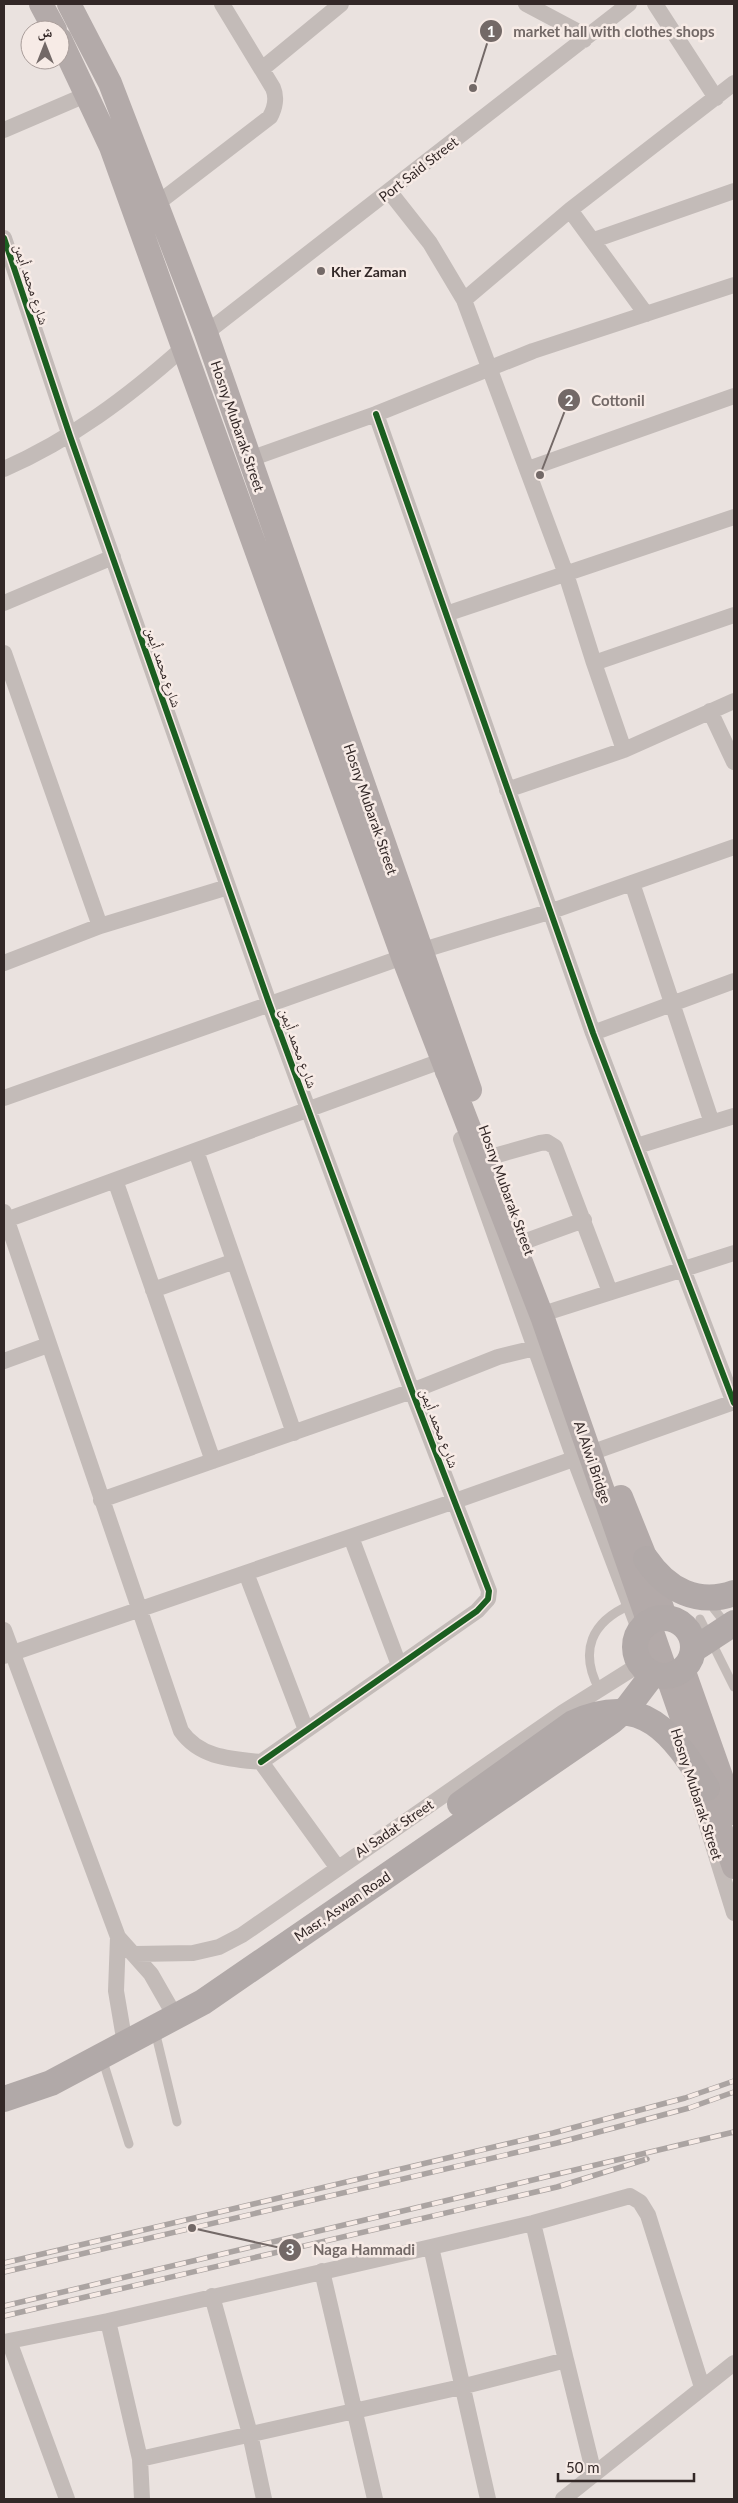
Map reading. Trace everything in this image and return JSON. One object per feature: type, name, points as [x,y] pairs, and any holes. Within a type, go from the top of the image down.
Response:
[{"type":"main road","points":[[41,4],[50,20]]},
{"type":"main road","name":"Hosny Mubarak Street","points":[[69,4],[110,83],[206,333],[250,459],[412,954],[442,1061]]},
{"type":"main road","name":"Hosny Mubarak Street","points":[[70,59],[111,147],[184,348],[412,954],[494,1156],[526,1241],[548,1315],[646,1559],[698,1634],[734,1813]]},
{"type":"main road","name":"Al Alwi Bridge","points":[[442,1061],[548,1315],[734,1867]]},
{"type":"main road","points":[[646,1559],[664,1581],[688,1595],[706,1598],[724,1596],[698,1634],[635,1644],[640,1630],[651,1620],[698,1634]]},
{"type":"main road","name":"Masr, Aswan Road","points":[[4,2099],[51,2083],[203,2002],[612,1721],[698,1634]]},
{"type":"main road","points":[[203,2002],[234,1966],[252,1951],[573,1723],[590,1716],[608,1712],[626,1713],[644,1718],[660,1727],[673,1738],[707,1788]]},
{"type":"street","points":[[158,204],[270,117],[274,110],[275,92],[222,4]]},
{"type":"street","points":[[262,70],[341,4]]},
{"type":"street","points":[[526,4],[575,30],[584,40]]},
{"type":"street","name":"Port Said Street","points":[[206,333],[629,4]]},
{"type":"street","points":[[655,4],[716,98]]},
{"type":"street","points":[[464,300],[570,210],[734,83]]},
{"type":"street","points":[[4,130],[88,94]]},
{"type":"street","points":[[389,191],[430,243],[464,300],[566,574],[624,750]]},
{"type":"street","points":[[594,240],[734,191]]},
{"type":"street","points":[[570,210],[594,240],[646,314]]},
{"type":"street","name":"شارع محمد أيمن","points":[[4,238],[70,436],[269,1003],[412,1391],[488,1582],[488,1599],[477,1611],[261,1762]]},
{"type":"street","points":[[250,459],[376,414],[533,351],[734,285]]},
{"type":"street","points":[[4,469],[42,452],[70,436],[129,395],[184,348]]},
{"type":"street","points":[[528,469],[734,396]]},
{"type":"street","points":[[8,1654],[455,1501],[734,1402],[593,1033],[552,911],[507,790],[376,414]]},
{"type":"street","points":[[446,614],[734,518]]},
{"type":"street","points":[[4,603],[112,557]]},
{"type":"street","points":[[594,663],[734,614]]},
{"type":"street","points":[[4,653],[100,926]]},
{"type":"street","points":[[507,790],[624,750],[734,701]]},
{"type":"street","points":[[710,711],[734,762]]},
{"type":"street","points":[[4,1098],[269,1003],[412,954],[552,911],[734,847]]},
{"type":"street","points":[[632,883],[674,1003],[712,1123]]},
{"type":"street","points":[[4,963],[100,926],[228,887]]},
{"type":"street","points":[[593,1033],[734,981]]},
{"type":"street","points":[[337,1867],[261,1762],[213,1755],[188,1742],[181,1731],[5,1216],[196,1152],[442,1061]]},
{"type":"street","name":"Hosny Mubarak Street","points":[[442,1061],[456,1123],[574,1458],[640,1630]]},
{"type":"street","points":[[636,1146],[734,1116]]},
{"type":"street","points":[[494,1156],[540,1143],[552,1144],[560,1154],[610,1292]]},
{"type":"street","points":[[196,1152],[232,1262],[294,1433]]},
{"type":"street","points":[[115,1180],[213,1461]]},
{"type":"street","points":[[526,1241],[584,1220]]},
{"type":"street","points":[[548,1315],[683,1268],[734,1254]]},
{"type":"street","points":[[153,1290],[232,1262]]},
{"type":"street","points":[[4,1361],[48,1345]]},
{"type":"street","points":[[101,1500],[412,1391],[498,1357],[535,1348]]},
{"type":"street","points":[[351,1537],[399,1664]]},
{"type":"street","points":[[246,1573],[306,1730]]},
{"type":"street","points":[[4,1630],[8,1654],[118,1937],[116,1991],[125,2044]]},
{"type":"street","name":"Hosny Mubarak Street","points":[[698,1634],[734,1913]]},
{"type":"street","name":"Al Sadat Street","points":[[136,1954],[193,1953],[219,1948],[242,1935],[337,1867],[599,1689],[698,1634]]},
{"type":"street","points":[[118,1937],[136,1954],[156,1980],[164,2022]]},
{"type":"street","points":[[66,2499],[6,2341],[108,2321],[533,2224],[623,2197],[630,2196],[640,2202],[648,2215],[702,2387]]},
{"type":"street","points":[[533,2224],[594,2474]]},
{"type":"street","points":[[431,2247],[461,2387],[488,2499]]},
{"type":"street","points":[[322,2271],[375,2499]]},
{"type":"street","points":[[212,2296],[250,2434],[264,2499]]},
{"type":"street","points":[[108,2321],[140,2459],[142,2499]]},
{"type":"street","points":[[140,2459],[461,2387],[566,2360]]},
{"type":"street","points":[[563,2499],[734,2362]]},
{"type":"lane","points":[[599,1689],[591,1673],[589,1656],[592,1638],[601,1623],[614,1612],[630,1605]]},
{"type":"lane","points":[[698,1634],[734,1687]]},
{"type":"lane","points":[[164,2022],[177,2122]]},
{"type":"lane","points":[[102,2057],[129,2144]]},
{"type":"railway","points":[[4,2263],[553,2133],[685,2098],[734,2081]]},
{"type":"railway","points":[[4,2272],[557,2143],[689,2108],[734,2092]]},
{"type":"railway","points":[[4,2306],[734,2132]]},
{"type":"railway","points":[[4,2316],[557,2187],[647,2159]]},
{"type":"cycle path","points":[[4,238],[70,436],[269,1003],[412,1391],[489,1591],[488,1599],[477,1611],[261,1762]]},
{"type":"cycle path","points":[[376,414],[593,1033],[734,1403]]},
{"type":"place","name":"market hall with clothes shops","points":[[473,88]]},
{"type":"place","name":"Kher Zaman","points":[[321,271]]},
{"type":"place","name":"Cottonil","points":[[540,475]]},
{"type":"place","name":"Naga Hammadi","points":[[192,2228]]}]
